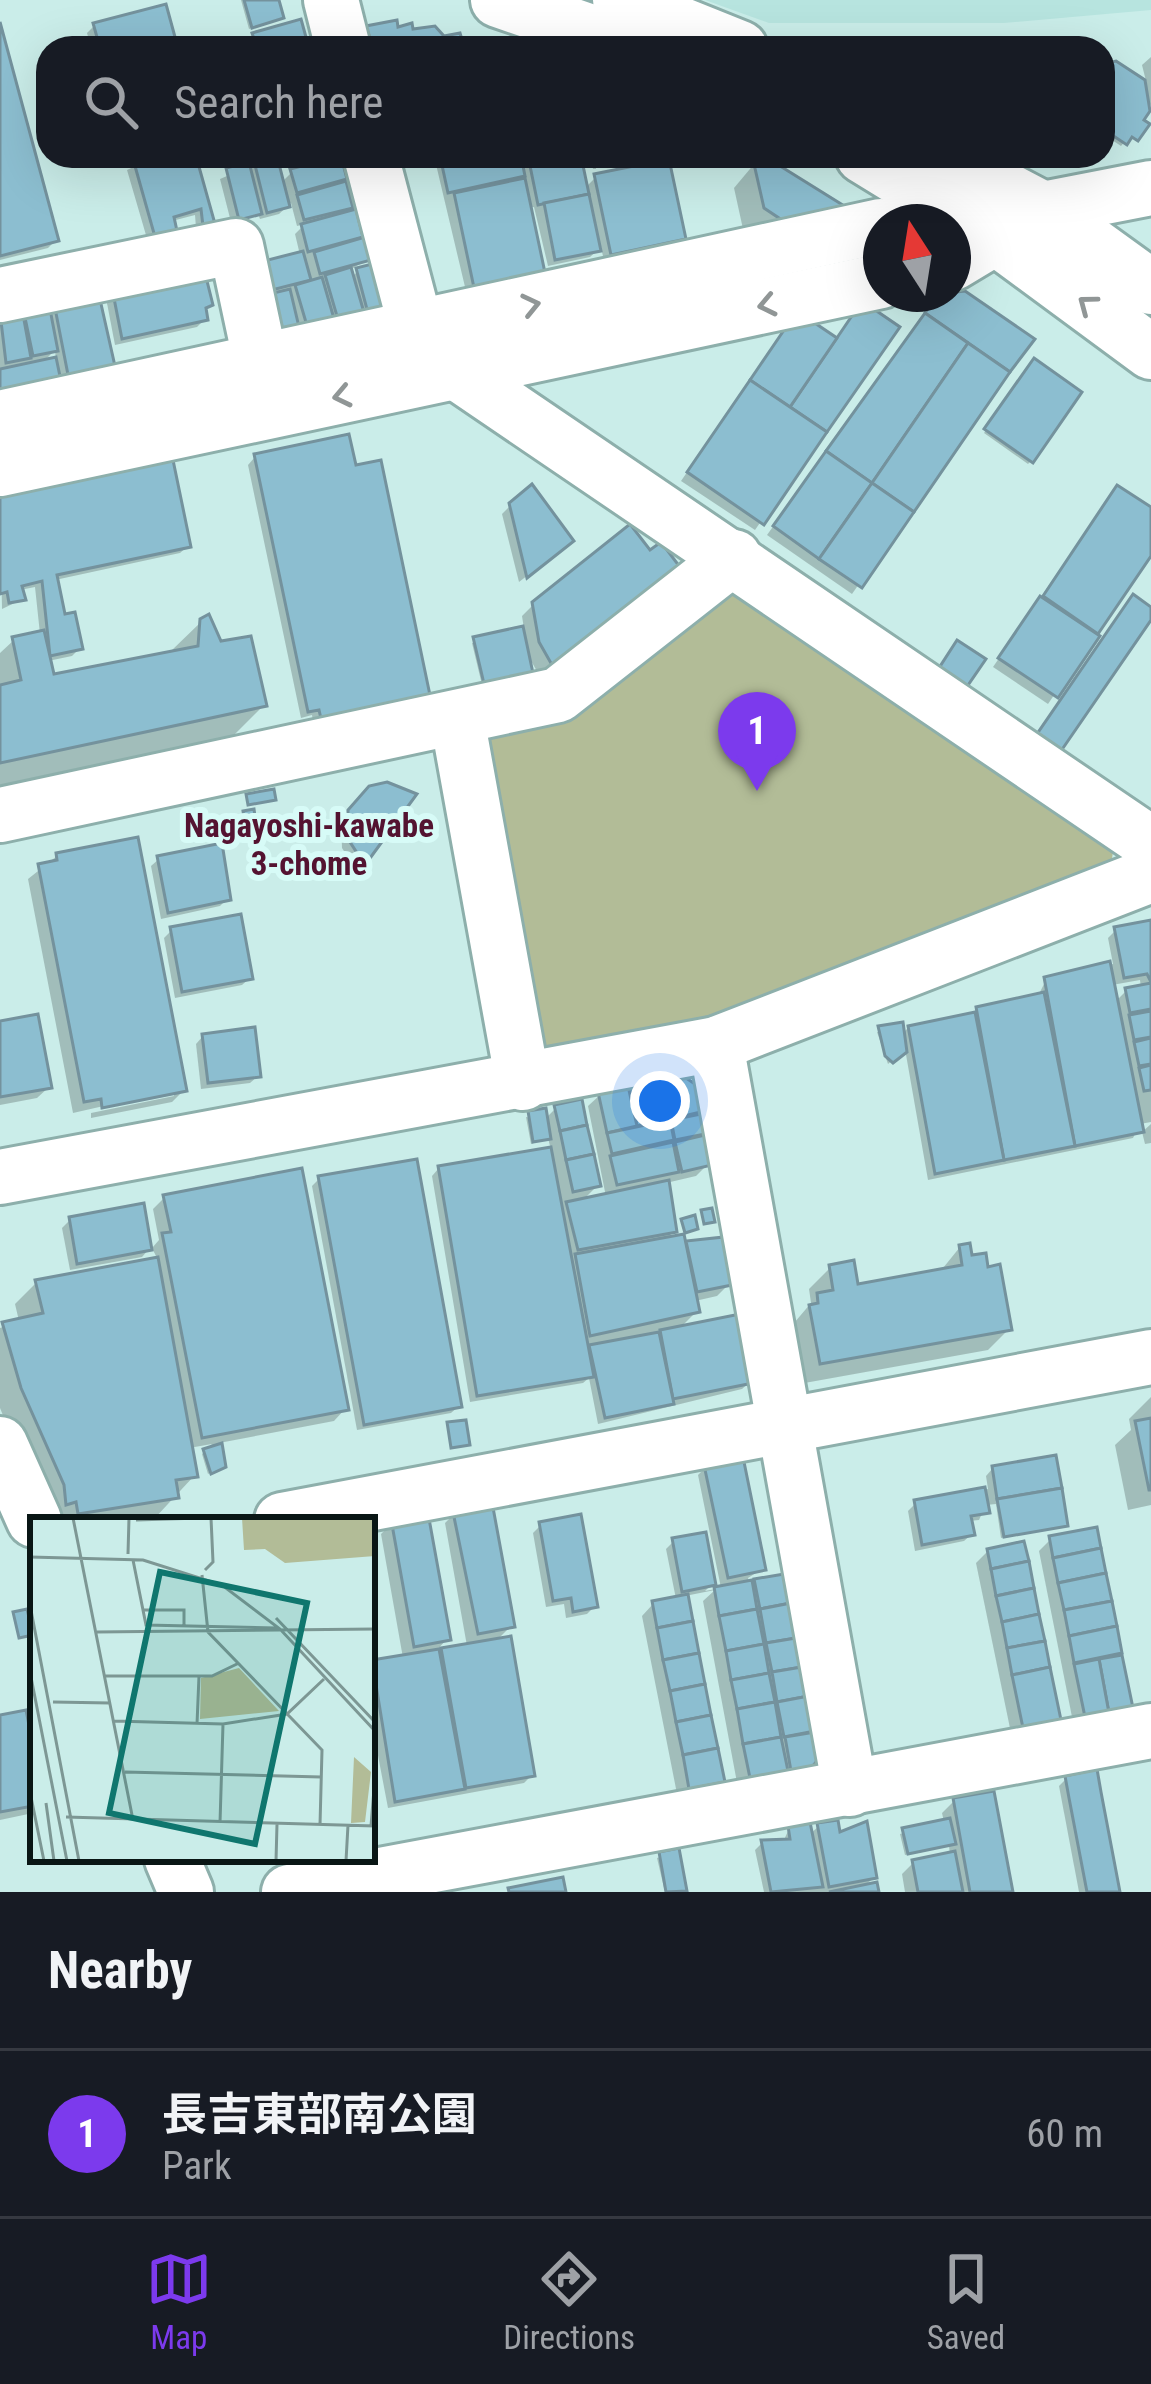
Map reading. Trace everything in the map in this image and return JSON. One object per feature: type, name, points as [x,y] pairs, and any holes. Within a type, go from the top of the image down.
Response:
[{"type":"street","points":[[331,0],[340,36]]},
{"type":"street","points":[[498,0],[603,36]]},
{"type":"street","points":[[620,0],[710,36]]},
{"type":"street","points":[[374,168],[417,331],[456,372],[1151,844]]},
{"type":"street","points":[[878,168],[921,204]]},
{"type":"street","points":[[965,168],[1043,209],[1151,286]]},
{"type":"street","points":[[971,240],[1043,209],[1151,188]]},
{"type":"street","points":[[0,418],[417,331],[863,230]]},
{"type":"street","points":[[971,244],[1151,352]]},
{"type":"street","points":[[0,295],[236,247],[261,363]]},
{"type":"street","points":[[0,469],[863,285]]},
{"type":"street","points":[[0,815],[558,695],[734,557]]},
{"type":"street","points":[[457,718],[523,1083]]},
{"type":"street","points":[[0,1177],[716,1044],[1151,875]]},
{"type":"street","points":[[716,1044],[850,1789]]},
{"type":"street","points":[[298,1517],[1151,1358]]},
{"type":"street","points":[[0,1444],[33,1517]]},
{"type":"street","points":[[289,1892],[1151,1731]]},
{"type":"street","points":[[173,1862],[186,1892]]},
{"type":"shaded area","points":[[705,0],[1151,0],[1151,10],[1004,23],[769,23]]},
{"type":"green space","points":[[720,596],[743,596],[1113,852],[1110,871],[721,1023],[552,1057],[535,1043],[479,729]]},
{"type":"building","points":[[244,0],[279,0],[284,18],[252,28]]},
{"type":"building","points":[[166,4],[175,36],[97,36],[93,23]]},
{"type":"building","points":[[301,19],[306,36],[253,36]]},
{"type":"building","points":[[397,20],[398,27],[412,23],[413,29],[435,26],[444,36],[369,36],[366,26]]},
{"type":"building","points":[[0,22],[59,241],[0,256]]},
{"type":"building","points":[[1115,61],[1145,80],[1150,111],[1144,120],[1150,124],[1138,141],[1132,137],[1127,145],[1115,137]]},
{"type":"building","points":[[136,168],[199,168],[217,231],[204,235],[201,209],[174,217],[177,231],[155,237]]},
{"type":"building","points":[[226,168],[250,168],[262,214],[239,220]]},
{"type":"building","points":[[256,168],[280,168],[290,207],[267,213]]},
{"type":"building","points":[[344,168],[347,179],[297,193],[290,169]]},
{"type":"building","points":[[443,168],[523,168],[525,176],[448,193]]},
{"type":"building","points":[[530,168],[584,168],[589,194],[538,205]]},
{"type":"building","points":[[624,168],[671,168],[686,239],[611,255],[594,174]]},
{"type":"building","points":[[755,168],[783,168],[862,217],[803,234],[764,208]]},
{"type":"building","points":[[525,178],[548,287],[477,302],[454,193]]},
{"type":"building","points":[[346,181],[353,208],[304,220],[297,195]]},
{"type":"building","points":[[589,194],[601,251],[555,260],[544,203]]},
{"type":"building","points":[[356,209],[363,237],[308,252],[301,224]]},
{"type":"building","points":[[365,237],[371,260],[320,274],[314,252]]},
{"type":"building","points":[[303,251],[311,280],[268,291],[260,262]]},
{"type":"building","points":[[380,262],[393,310],[369,317],[356,268]]},
{"type":"building","points":[[351,267],[367,323],[341,330],[325,275]]},
{"type":"building","points":[[206,277],[213,305],[206,308],[208,320],[122,339],[112,288]]},
{"type":"building","points":[[322,277],[337,329],[310,336],[295,285]]},
{"type":"building","points":[[290,289],[299,327],[277,332],[269,294]]},
{"type":"building","points":[[99,295],[117,375],[70,385],[54,303]]},
{"type":"building","points":[[971,295],[1035,339],[1010,372],[925,313],[971,312]]},
{"type":"building","points":[[862,301],[863,312],[878,312],[900,327],[827,432],[790,407]]},
{"type":"building","points":[[49,304],[58,351],[33,356],[23,308]]},
{"type":"building","points":[[22,309],[31,358],[6,363],[0,313]]},
{"type":"building","points":[[797,311],[837,338],[790,407],[750,380]]},
{"type":"building","points":[[925,313],[968,343],[872,483],[826,451]]},
{"type":"building","points":[[968,343],[1010,372],[914,512],[872,483]]},
{"type":"building","points":[[56,357],[62,386],[0,399],[0,369]]},
{"type":"building","points":[[1034,358],[1082,392],[1033,463],[984,429]]},
{"type":"building","points":[[750,380],[827,432],[764,525],[687,472]]},
{"type":"building","points":[[349,434],[356,465],[381,460],[431,700],[322,723],[319,710],[308,712],[254,454]]},
{"type":"building","points":[[826,451],[872,483],[819,559],[773,526]]},
{"type":"building","points":[[173,460],[191,547],[57,575],[65,614],[75,612],[83,649],[50,656],[42,581],[22,586],[26,600],[9,603],[7,592],[0,594],[0,497]]},
{"type":"building","points":[[872,483],[914,512],[862,588],[819,559]]},
{"type":"building","points":[[532,484],[574,541],[527,578],[509,503]]},
{"type":"building","points":[[1117,485],[1151,507],[1151,556],[1098,634],[1043,596]]},
{"type":"building","points":[[630,524],[650,550],[661,542],[683,571],[556,672],[539,642],[532,602]]},
{"type":"building","points":[[1133,594],[1151,607],[1151,620],[1061,751],[1037,734]]},
{"type":"building","points":[[1040,596],[1100,636],[1058,698],[998,658]]},
{"type":"building","points":[[209,614],[221,641],[251,636],[267,706],[0,763],[0,685],[21,680],[12,637],[44,630],[54,674],[198,646],[200,619]]},
{"type":"building","points":[[523,626],[534,678],[485,688],[473,637]]},
{"type":"building","points":[[957,640],[986,659],[966,688],[939,668]]},
{"type":"building","points":[[387,782],[417,794],[365,865],[348,839],[348,810],[369,786]]},
{"type":"building","points":[[274,789],[276,800],[248,805],[246,794]]},
{"type":"building","points":[[254,809],[256,824],[245,825],[243,811]]},
{"type":"building","points":[[138,837],[187,1091],[102,1108],[101,1099],[84,1102],[38,864],[57,860],[56,853]]},
{"type":"building","points":[[222,843],[231,900],[168,913],[157,856]]},
{"type":"building","points":[[241,914],[253,979],[182,992],[170,927]]},
{"type":"building","points":[[1151,920],[1151,982],[1147,974],[1124,978],[1114,927]]},
{"type":"building","points":[[1110,961],[1144,1132],[1075,1146],[1044,977]]},
{"type":"building","points":[[1151,983],[1151,1009],[1130,1013],[1125,988]]},
{"type":"building","points":[[1044,992],[1075,1146],[1004,1160],[976,1007]]},
{"type":"building","points":[[1151,1011],[1151,1037],[1134,1040],[1129,1015]]},
{"type":"building","points":[[975,1012],[1004,1160],[935,1174],[908,1026]]},
{"type":"building","points":[[38,1014],[52,1088],[0,1097],[0,1021]]},
{"type":"building","points":[[903,1022],[907,1052],[893,1063],[885,1056],[878,1026]]},
{"type":"building","points":[[255,1027],[261,1077],[208,1083],[202,1034]]},
{"type":"building","points":[[1151,1038],[1151,1064],[1139,1066],[1134,1042]]},
{"type":"building","points":[[1151,1065],[1151,1090],[1144,1091],[1139,1068]]},
{"type":"building","points":[[683,1076],[701,1088],[705,1111],[671,1119],[663,1080]]},
{"type":"building","points":[[661,1079],[669,1119],[637,1126],[629,1085]]},
{"type":"building","points":[[628,1086],[637,1126],[607,1133],[598,1092]]},
{"type":"building","points":[[582,1099],[587,1125],[560,1131],[554,1105]]},
{"type":"building","points":[[546,1108],[551,1139],[533,1142],[528,1111]]},
{"type":"building","points":[[701,1114],[705,1134],[675,1140],[671,1120]]},
{"type":"building","points":[[670,1120],[674,1140],[612,1154],[607,1133]]},
{"type":"building","points":[[587,1125],[594,1154],[566,1160],[560,1131]]},
{"type":"building","points":[[705,1135],[712,1165],[682,1172],[675,1142]]},
{"type":"building","points":[[673,1142],[679,1172],[617,1185],[610,1156]]},
{"type":"building","points":[[551,1147],[594,1377],[477,1396],[438,1166]]},
{"type":"building","points":[[594,1154],[601,1186],[573,1192],[566,1160]]},
{"type":"building","points":[[417,1159],[462,1407],[364,1425],[318,1176]]},
{"type":"building","points":[[302,1168],[349,1410],[202,1438],[162,1233],[171,1232],[163,1195]]},
{"type":"building","points":[[669,1180],[677,1232],[578,1250],[566,1202]]},
{"type":"building","points":[[144,1203],[152,1250],[77,1264],[69,1217]]},
{"type":"building","points":[[712,1208],[715,1222],[704,1224],[701,1210]]},
{"type":"building","points":[[695,1215],[698,1229],[685,1233],[681,1219]]},
{"type":"building","points":[[684,1234],[700,1312],[590,1336],[575,1254]]},
{"type":"building","points":[[724,1237],[732,1285],[697,1292],[686,1241]]},
{"type":"building","points":[[970,1243],[972,1255],[986,1253],[988,1267],[1000,1264],[1012,1330],[820,1364],[809,1305],[818,1303],[817,1293],[833,1290],[829,1265],[854,1260],[858,1284],[962,1265],[959,1245]]},
{"type":"building","points":[[158,1257],[198,1477],[176,1480],[179,1498],[78,1514],[76,1502],[66,1505],[64,1485],[21,1388],[2,1322],[43,1313],[35,1280]]},
{"type":"building","points":[[740,1314],[753,1383],[673,1399],[660,1330]]},
{"type":"building","points":[[659,1332],[674,1404],[605,1418],[589,1345]]},
{"type":"building","points":[[1151,1418],[1151,1490],[1149,1490],[1135,1421]]},
{"type":"building","points":[[466,1420],[470,1445],[451,1448],[447,1422]]},
{"type":"building","points":[[222,1443],[226,1467],[211,1474],[203,1449]]},
{"type":"building","points":[[1056,1455],[1062,1488],[997,1499],[992,1466]]},
{"type":"building","points":[[743,1457],[766,1570],[728,1578],[704,1465]]},
{"type":"building","points":[[985,1487],[990,1513],[971,1516],[975,1535],[922,1545],[914,1500]]},
{"type":"building","points":[[1062,1488],[1068,1526],[1004,1537],[997,1499]]},
{"type":"building","points":[[492,1502],[515,1627],[478,1634],[454,1517],[456,1509]]},
{"type":"building","points":[[428,1513],[451,1640],[414,1647],[391,1519]]},
{"type":"building","points":[[581,1514],[598,1607],[573,1612],[571,1598],[553,1601],[539,1522]]},
{"type":"building","points":[[1097,1527],[1101,1548],[1053,1558],[1049,1536]]},
{"type":"building","points":[[706,1532],[716,1585],[682,1592],[672,1538]]},
{"type":"building","points":[[1024,1541],[1029,1561],[991,1569],[987,1549]]},
{"type":"building","points":[[1101,1548],[1106,1573],[1058,1583],[1053,1558]]},
{"type":"building","points":[[1029,1561],[1034,1588],[996,1596],[991,1569]]},
{"type":"building","points":[[790,1573],[796,1602],[760,1609],[754,1579]]},
{"type":"building","points":[[1106,1573],[1112,1601],[1064,1610],[1058,1583]]},
{"type":"building","points":[[752,1580],[757,1609],[719,1616],[714,1587]]},
{"type":"building","points":[[1034,1588],[1039,1614],[1002,1622],[996,1596]]},
{"type":"building","points":[[688,1594],[693,1621],[657,1628],[652,1601]]},
{"type":"building","points":[[1112,1601],[1117,1626],[1069,1636],[1064,1610]]},
{"type":"building","points":[[796,1602],[802,1637],[766,1643],[760,1609]]},
{"type":"building","points":[[27,1609],[30,1636],[19,1638],[13,1612]]},
{"type":"building","points":[[757,1609],[764,1644],[726,1651],[719,1616]]},
{"type":"building","points":[[1039,1614],[1045,1641],[1007,1648],[1002,1622]]},
{"type":"building","points":[[693,1621],[699,1653],[663,1660],[657,1628]]},
{"type":"building","points":[[1117,1626],[1122,1653],[1074,1663],[1069,1636]]},
{"type":"building","points":[[511,1636],[535,1776],[466,1788],[441,1648]]},
{"type":"building","points":[[802,1637],[808,1666],[772,1672],[766,1643]]},
{"type":"building","points":[[1045,1641],[1050,1667],[1012,1675],[1007,1648]]},
{"type":"building","points":[[764,1644],[769,1673],[731,1680],[726,1651]]},
{"type":"building","points":[[439,1649],[465,1789],[395,1802],[375,1660]]},
{"type":"building","points":[[699,1653],[705,1684],[670,1691],[663,1660]]},
{"type":"building","points":[[1122,1655],[1133,1708],[1109,1713],[1099,1659]]},
{"type":"building","points":[[1099,1659],[1109,1713],[1085,1717],[1074,1664]]},
{"type":"building","points":[[808,1666],[814,1695],[777,1702],[772,1672]]},
{"type":"building","points":[[1050,1667],[1061,1720],[1023,1728],[1012,1675]]},
{"type":"building","points":[[769,1673],[775,1702],[737,1709],[731,1680]]},
{"type":"building","points":[[705,1684],[711,1715],[676,1722],[670,1691]]},
{"type":"building","points":[[814,1695],[820,1730],[784,1737],[777,1702]]},
{"type":"building","points":[[775,1702],[781,1737],[743,1744],[737,1709]]},
{"type":"building","points":[[26,1710],[30,1807],[0,1812],[0,1715]]},
{"type":"building","points":[[711,1715],[718,1748],[683,1755],[676,1722]]},
{"type":"building","points":[[821,1731],[825,1751],[812,1767],[791,1771],[785,1737]]},
{"type":"building","points":[[781,1737],[788,1771],[750,1778],[743,1744]]},
{"type":"building","points":[[718,1748],[725,1782],[689,1789],[683,1755]]},
{"type":"building","points":[[1097,1769],[1120,1892],[1087,1892],[1069,1798],[1065,1776]]},
{"type":"building","points":[[994,1791],[1013,1892],[970,1892],[953,1798]]},
{"type":"building","points":[[950,1818],[956,1844],[908,1854],[902,1828]]},
{"type":"building","points":[[838,1820],[840,1832],[867,1821],[877,1878],[829,1887],[817,1823]]},
{"type":"building","points":[[810,1822],[823,1887],[771,1892],[761,1840],[790,1839],[788,1826]]},
{"type":"building","points":[[679,1848],[687,1891],[666,1892],[659,1852]]},
{"type":"building","points":[[955,1851],[963,1892],[918,1892],[912,1860]]},
{"type":"building","points":[[563,1877],[566,1892],[509,1892],[508,1888]]},
{"type":"building","points":[[877,1882],[879,1892],[829,1892]]},
{"type":"place","name":"長吉東部南公園","points":[[757,791]]},
{"type":"district","name":"Nagayoshi-kawabe 3-chome","points":[[309,844]]}]
